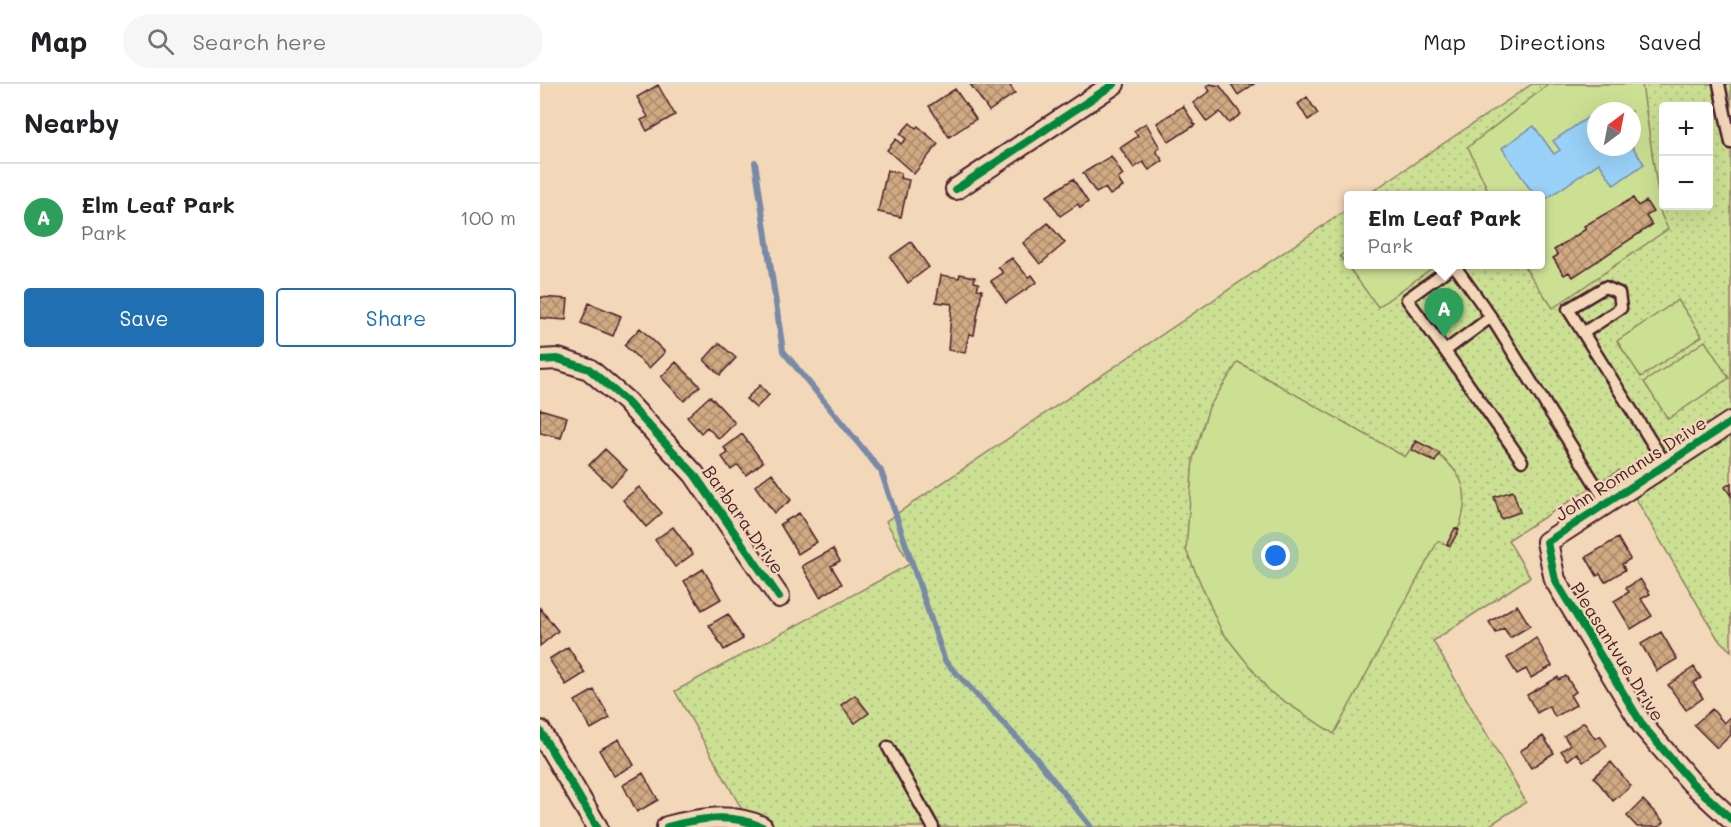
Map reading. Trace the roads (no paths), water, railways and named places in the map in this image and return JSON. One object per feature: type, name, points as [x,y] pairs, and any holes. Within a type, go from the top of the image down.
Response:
[{"type":"street","points":[[956,189],[1114,84]]},
{"type":"street","name":"Barbara Drive","points":[[540,360],[558,359],[589,369],[626,401],[694,474],[779,597]]},
{"type":"street","name":"John Romanus Drive","points":[[1547,542],[1731,422]]},
{"type":"street","name":"Pleasantvue Drive","points":[[1547,542],[1555,580],[1643,726],[1691,782],[1731,819]]},
{"type":"street","points":[[540,731],[597,827]]},
{"type":"street","points":[[667,827],[702,817],[750,821],[762,827]]},
{"type":"lane","points":[[1719,84],[1731,142]]},
{"type":"lane","points":[[1448,269],[1407,299],[1522,461]]},
{"type":"lane","points":[[1457,269],[1491,317],[1607,503]]},
{"type":"lane","points":[[1583,333],[1621,308],[1619,293],[1605,287],[1568,309],[1583,333],[1666,465]]},
{"type":"lane","points":[[1445,351],[1491,317]]},
{"type":"lane","points":[[888,747],[933,827]]},
{"type":"water","points":[[1587,118],[1587,156],[1639,156],[1644,164],[1614,185],[1599,163],[1545,200],[1545,191],[1531,191],[1502,148],[1534,126],[1554,154],[1560,150],[1553,141]]},
{"type":"waterway","points":[[755,162],[783,351],[881,471],[945,661],[1035,757],[1091,827]]},
{"type":"place","name":"Elm Leaf Park","points":[[1444,338]]}]
